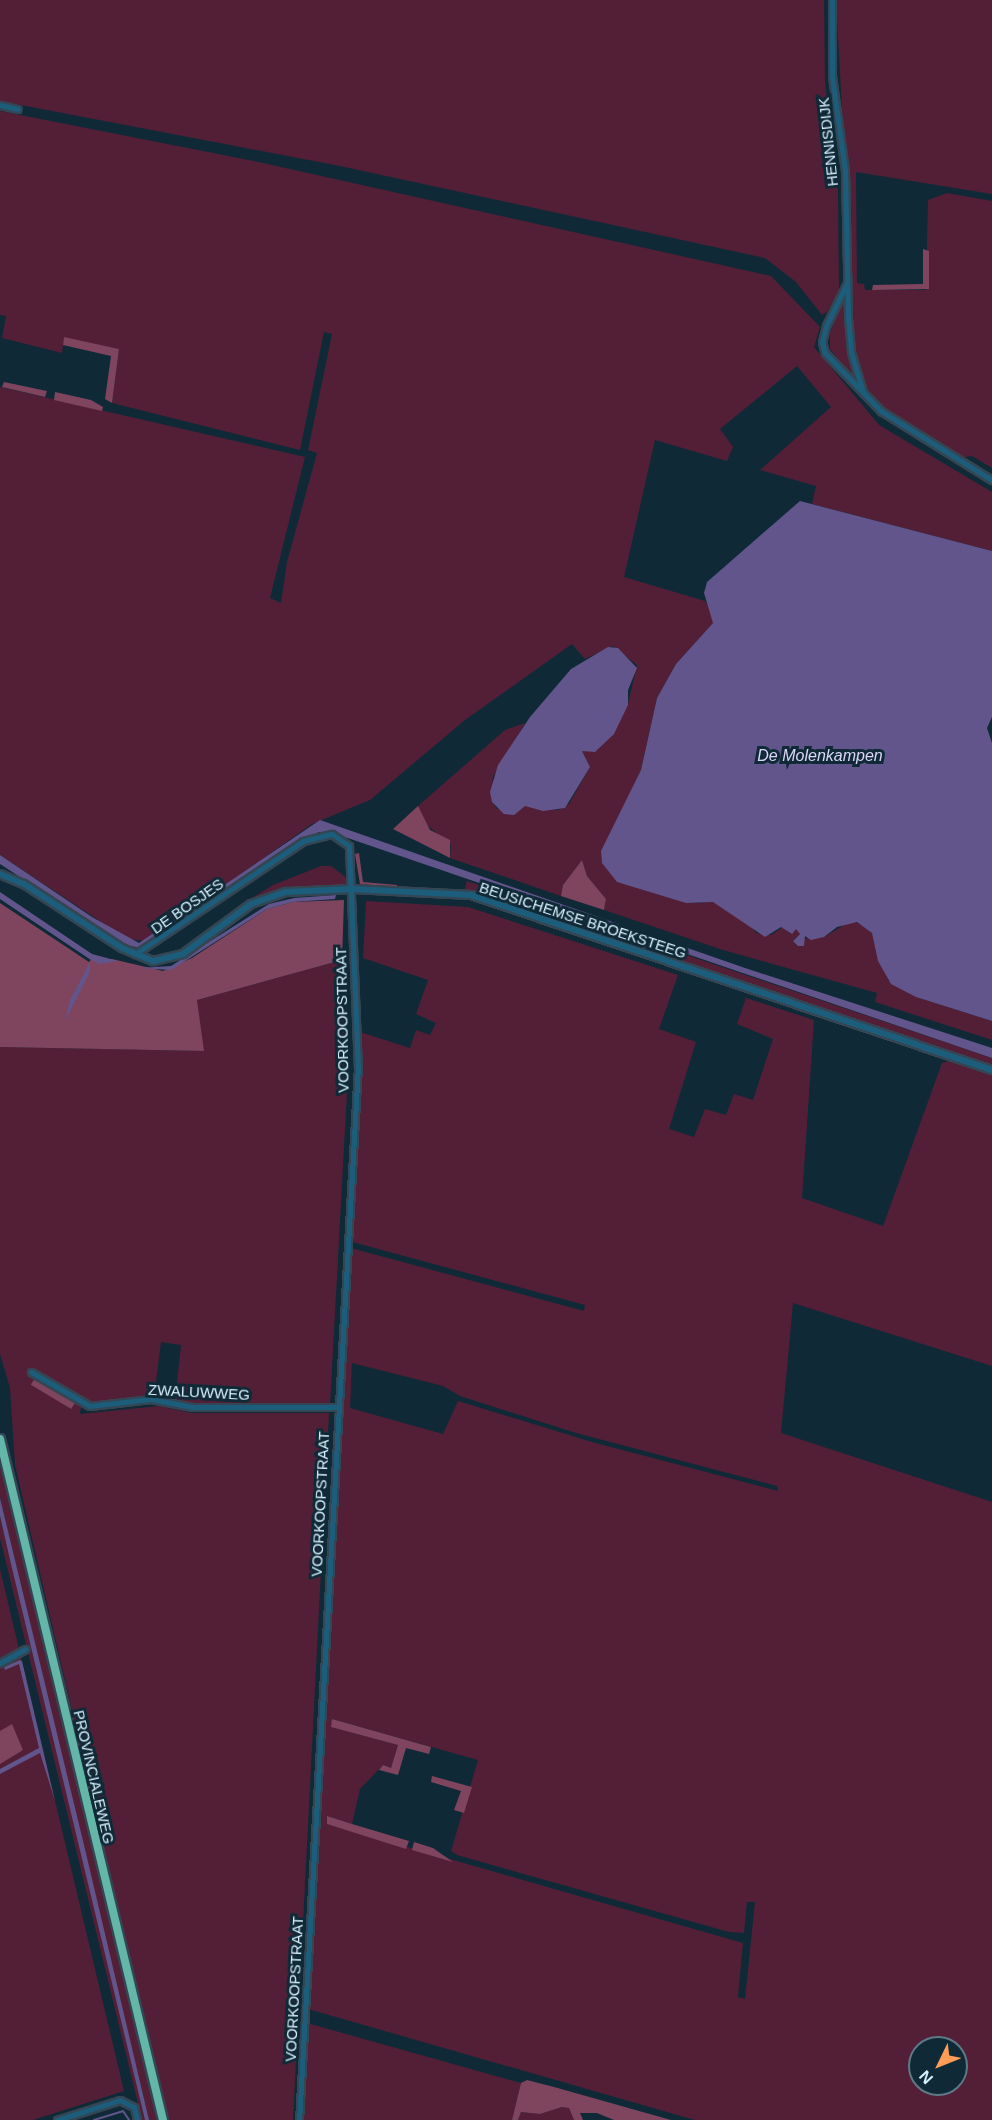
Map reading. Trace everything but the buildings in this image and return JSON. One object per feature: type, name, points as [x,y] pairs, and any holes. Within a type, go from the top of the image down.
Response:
[{"type":"highway","name":"PROVINCIALEWEG","points":[[0,1439],[163,2120]]},
{"type":"street","name":"HENNISDIJK","points":[[832,0],[832,76],[845,171],[851,352],[863,392]]},
{"type":"street","points":[[0,105],[18,109]]},
{"type":"street","name":"HENNISDIJK","points":[[848,281],[826,326],[823,347],[881,411],[907,430],[992,480]]},
{"type":"street","name":"DE BOSJES","points":[[134,954],[317,835],[332,834],[350,846],[353,889]]},
{"type":"street","points":[[0,874],[24,884],[134,954]]},
{"type":"street","name":"BEUSICHEMSE BROEKSTEEG","points":[[134,954],[153,960],[173,958],[266,897],[305,889],[471,895],[992,1070]]},
{"type":"street","name":"VOORKOOPSTRAAT","points":[[299,2120],[358,1066],[351,970],[353,889]]},
{"type":"street","name":"ZWALUWWEG","points":[[31,1372],[90,1406],[151,1399],[192,1407],[338,1407]]},
{"type":"street","points":[[0,1663],[25,1649]]},
{"type":"street","points":[[57,2120],[120,2100],[134,2107],[137,2120]]},
{"type":"shaded area","points":[[0,0],[824,0],[825,82],[838,193],[839,291],[827,312],[822,315],[796,282],[765,258],[340,166],[0,101]]},
{"type":"shaded area","points":[[836,0],[992,0],[992,194],[856,172],[857,283],[864,284],[865,290],[926,290],[928,200],[947,193],[992,201],[992,468],[972,456],[960,458],[894,419],[863,384],[855,346]]},
{"type":"shaded area","points":[[0,111],[263,163],[771,276],[820,327],[814,347],[879,425],[992,492],[992,551],[812,504],[816,486],[760,470],[831,407],[797,366],[720,429],[733,447],[727,461],[655,440],[624,577],[705,601],[714,616],[713,623],[676,664],[657,698],[641,770],[621,812],[691,903],[713,902],[749,923],[756,933],[771,935],[783,927],[791,934],[796,928],[800,934],[794,939],[824,937],[851,921],[864,925],[872,933],[888,980],[916,997],[992,1021],[992,1040],[875,1002],[877,993],[723,950],[604,910],[606,899],[587,876],[582,860],[563,885],[561,896],[450,858],[451,845],[422,821],[418,806],[505,730],[525,723],[493,777],[492,802],[497,809],[525,806],[558,810],[569,804],[590,767],[582,751],[598,750],[628,704],[637,665],[613,646],[585,659],[572,644],[465,720],[370,800],[312,824],[145,941],[127,939],[0,855],[0,387],[305,457],[270,598],[281,603],[287,562],[317,453],[308,450],[332,334],[324,332],[300,450],[112,403],[119,349],[64,338],[62,353],[2,338],[6,316],[0,315]]},
{"type":"shaded area","points":[[923,249],[929,251],[929,289],[872,290],[873,285],[923,284]]},
{"type":"shaded area","points":[[846,292],[850,352],[858,383],[830,349],[830,333]]},
{"type":"shaded area","points":[[64,337],[119,349],[112,403],[105,399],[111,356],[63,345]]},
{"type":"shaded area","points":[[4,382],[47,391],[45,397],[2,387]]},
{"type":"shaded area","points":[[55,392],[91,400],[103,407],[102,411],[54,400]]},
{"type":"shaded area","points":[[418,806],[430,830],[450,840],[450,858],[393,829]]},
{"type":"shaded area","points":[[359,853],[363,882],[397,885],[397,888],[360,884],[355,854]]},
{"type":"shaded area","points":[[582,860],[587,876],[606,899],[604,910],[561,896],[563,885]]},
{"type":"shaded area","points":[[321,866],[331,866],[352,882],[347,887],[287,890],[236,908],[273,885]]},
{"type":"shaded area","points":[[467,881],[992,1058],[992,1065],[464,891]]},
{"type":"shaded area","points":[[344,900],[342,960],[197,1000],[204,1051],[0,1047],[0,903],[89,962],[94,956],[102,961],[112,959],[163,971],[192,958],[267,909],[293,902]]},
{"type":"shaded area","points":[[366,901],[468,907],[678,975],[659,1029],[696,1042],[669,1129],[694,1137],[705,1109],[726,1115],[734,1094],[753,1100],[773,1039],[737,1024],[746,998],[814,1020],[802,1198],[883,1226],[942,1063],[954,1060],[992,1073],[992,1366],[793,1303],[781,1433],[992,1502],[992,2120],[695,2120],[308,2009],[347,1247],[584,1311],[585,1305],[349,1241],[360,1032],[410,1048],[416,1030],[430,1035],[436,1023],[416,1014],[428,980],[363,958]],"holes":[[[352,1363],[443,1386],[460,1396],[576,1433],[777,1486],[778,1491],[592,1442],[458,1401],[443,1434],[350,1408]],[[332,1719],[478,1760],[451,1851],[457,1855],[729,1932],[744,1933],[747,1902],[755,1902],[745,1999],[738,1997],[743,1943],[327,1824],[327,1816],[352,1824],[360,1789],[383,1765],[391,1768],[398,1745],[332,1727]]]},
{"type":"shaded area","points":[[342,960],[349,1055],[330,1405],[179,1403],[175,1401],[181,1345],[161,1342],[154,1397],[92,1403],[38,1371],[35,1378],[70,1409],[75,1402],[81,1406],[80,1414],[159,1406],[191,1413],[329,1413],[293,2120],[167,2120],[15,1465],[10,1388],[0,1354],[0,1047],[203,1051],[197,1000]]},
{"type":"shaded area","points":[[35,1378],[75,1402],[71,1409],[31,1385]]},
{"type":"shaded area","points":[[0,1467],[157,2120],[149,2120],[117,1987],[0,1498]]},
{"type":"shaded area","points":[[0,1516],[145,2120],[142,2120],[0,1538]]},
{"type":"shaded area","points":[[0,1569],[124,2091],[33,2120],[0,2120]]},
{"type":"shaded area","points":[[332,1719],[431,1747],[429,1754],[406,1748],[398,1775],[379,1770],[383,1765],[391,1768],[398,1745],[331,1727]]},
{"type":"shaded area","points":[[12,1724],[23,1750],[0,1764],[0,1731]]},
{"type":"shaded area","points":[[432,1776],[472,1787],[464,1813],[454,1810],[461,1791],[431,1782]]},
{"type":"shaded area","points":[[327,1816],[409,1841],[406,1849],[327,1824]]},
{"type":"shaded area","points":[[414,1842],[433,1848],[453,1862],[412,1850]]},
{"type":"shaded area","points":[[307,2023],[521,2083],[512,2120],[302,2120]]},
{"type":"shaded area","points":[[527,2080],[671,2120],[614,2120],[597,2113],[580,2113],[583,2120],[574,2120],[569,2108],[562,2107],[540,2114],[521,2112],[518,2120],[512,2120],[521,2083]]},
{"type":"shaded area","points":[[562,2107],[569,2108],[574,2120],[518,2120],[521,2112],[540,2114]]},
{"type":"water","name":"De Molenkampen","points":[[800,501],[992,551],[992,717],[987,728],[992,743],[992,1021],[916,997],[891,984],[878,961],[872,933],[857,922],[837,927],[824,937],[811,940],[805,936],[804,946],[798,946],[793,941],[800,934],[796,929],[792,934],[781,927],[765,937],[713,902],[686,903],[617,882],[602,863],[601,851],[641,770],[657,698],[676,664],[713,623],[704,593],[707,582]]},
{"type":"water","points":[[608,647],[618,648],[637,668],[628,690],[628,705],[614,734],[595,752],[582,751],[590,767],[565,808],[543,811],[525,806],[514,815],[504,814],[492,802],[490,792],[498,765],[530,717],[571,669]]},
{"type":"water","points":[[320,820],[745,968],[992,1048],[992,1058],[333,833],[319,832],[294,844],[139,948],[123,944],[0,864],[0,855],[92,917],[139,943]]},
{"type":"water","points":[[0,892],[92,954],[118,961],[100,964],[91,960],[0,899]]},
{"type":"water","points":[[336,895],[335,899],[293,902],[267,909],[171,970],[139,968],[171,966],[269,904],[294,898]]},
{"type":"water","points":[[90,962],[90,972],[65,1021],[70,1000]]},
{"type":"water","points":[[0,1498],[149,2120],[145,2120],[11,1564],[0,1516]]},
{"type":"water","points":[[20,1660],[55,1801],[40,1753],[0,1774],[0,1769],[39,1748],[19,1664],[5,1670],[4,1667]]},
{"type":"waterway","points":[[94,2120],[123,2111],[129,2120]]}]
